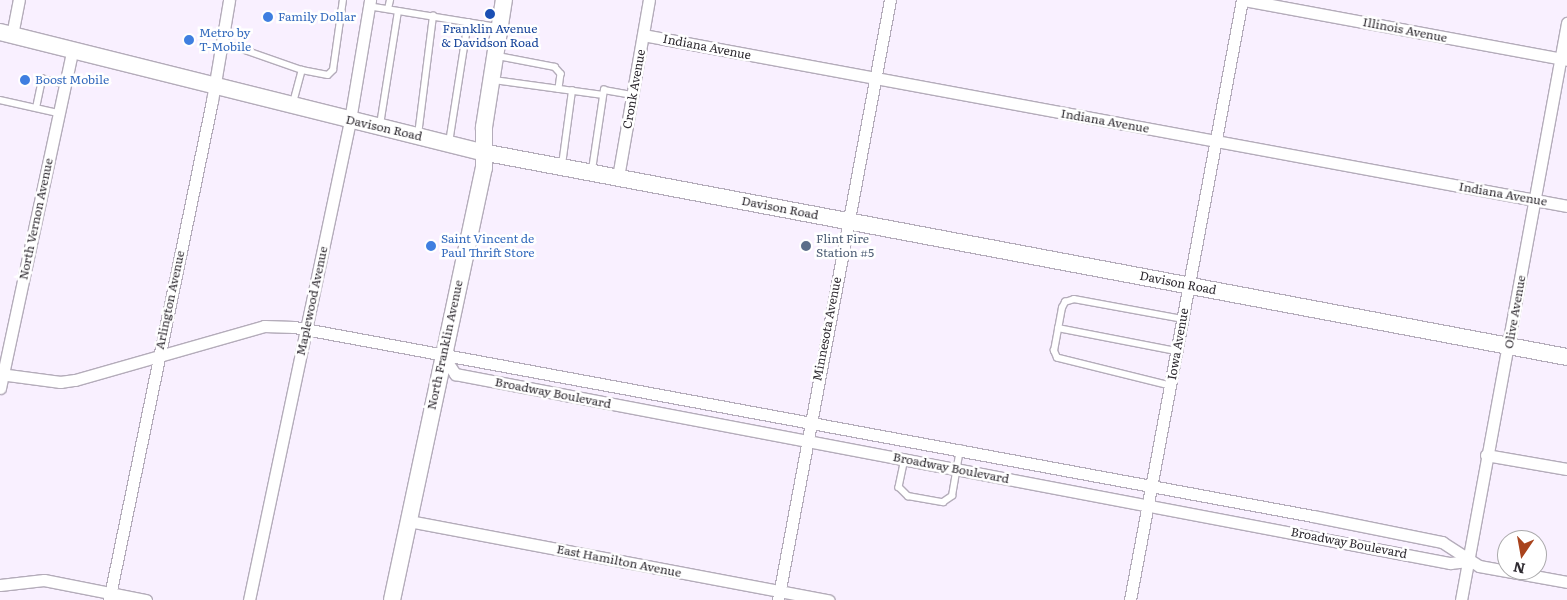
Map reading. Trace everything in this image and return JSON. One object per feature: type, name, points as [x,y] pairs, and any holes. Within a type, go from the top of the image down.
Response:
[{"type":"main road","name":"North Franklin Avenue","points":[[392,600],[442,356],[484,168],[482,152],[504,0]]},
{"type":"main road","name":"Davison Road","points":[[6,33],[214,87],[482,152],[1567,357]]},
{"type":"street","points":[[6,33],[19,0]]},
{"type":"street","name":"Arlington Avenue","points":[[109,596],[214,87],[229,0]]},
{"type":"street","name":"Cronk Avenue","points":[[618,177],[649,0]]},
{"type":"street","name":"Minnesota Avenue","points":[[779,595],[806,440],[890,0]]},
{"type":"street","name":"Illinois Avenue","points":[[1243,0],[1564,60]]},
{"type":"street","name":"Iowa Avenue","points":[[1130,600],[1243,0]]},
{"type":"street","name":"Maplewood Avenue","points":[[249,600],[350,120],[369,3]]},
{"type":"street","name":"Olive Avenue","points":[[1461,600],[1486,455],[1564,60],[1567,23]]},
{"type":"street","name":"Indiana Avenue","points":[[643,35],[1567,206]]},
{"type":"street","name":"North Vernon Avenue","points":[[0,388],[72,51]]},
{"type":"street","name":"Broadway Boulevard","points":[[2,374],[60,382],[75,380],[264,326],[307,329],[442,356],[460,355],[1313,516],[1442,542],[1468,561],[1479,566],[1567,582]]},
{"type":"street","name":"Broadway Boulevard","points":[[442,356],[455,374],[1450,563],[1468,561]]},
{"type":"street","points":[[1486,455],[1567,470]]},
{"type":"street","points":[[1310,535],[1313,516]]},
{"type":"street","name":"East Hamilton Avenue","points":[[409,521],[779,595],[829,600]]},
{"type":"street","points":[[0,585],[44,580],[109,596],[146,600]]},
{"type":"lane","points":[[222,42],[302,70],[328,75],[333,70],[343,0]]},
{"type":"lane","points":[[388,9],[390,0]]},
{"type":"lane","points":[[369,3],[398,11],[500,27]]},
{"type":"lane","points":[[380,127],[398,11]]},
{"type":"lane","points":[[418,135],[433,16]]},
{"type":"lane","points":[[450,143],[468,22]]},
{"type":"lane","points":[[495,56],[555,67],[562,74],[559,89]]},
{"type":"lane","points":[[293,106],[302,70]]},
{"type":"lane","points":[[36,108],[42,79],[64,84]]},
{"type":"lane","points":[[491,80],[603,95]]},
{"type":"lane","points":[[591,172],[604,90],[633,95]]},
{"type":"lane","points":[[562,167],[572,91]]},
{"type":"lane","points":[[0,100],[58,113]]},
{"type":"lane","points":[[1170,386],[1057,358],[1054,351],[1058,328],[1066,302],[1074,300],[1183,319]]},
{"type":"lane","points":[[1058,328],[1176,351]]},
{"type":"lane","points":[[905,459],[899,486],[908,496],[943,502],[952,496],[960,449]]},
{"type":"place","name":"Franklin Avenue & Davidson Road","points":[[490,14]]},
{"type":"place","name":"Family Dollar","points":[[268,17]]},
{"type":"place","name":"Metro by T-Mobile","points":[[189,40]]},
{"type":"place","name":"Boost Mobile","points":[[25,80]]},
{"type":"place","name":"Saint Vincent de Paul Thrift Store","points":[[431,246]]},
{"type":"place","name":"Flint Fire Station #5","points":[[806,246]]}]
